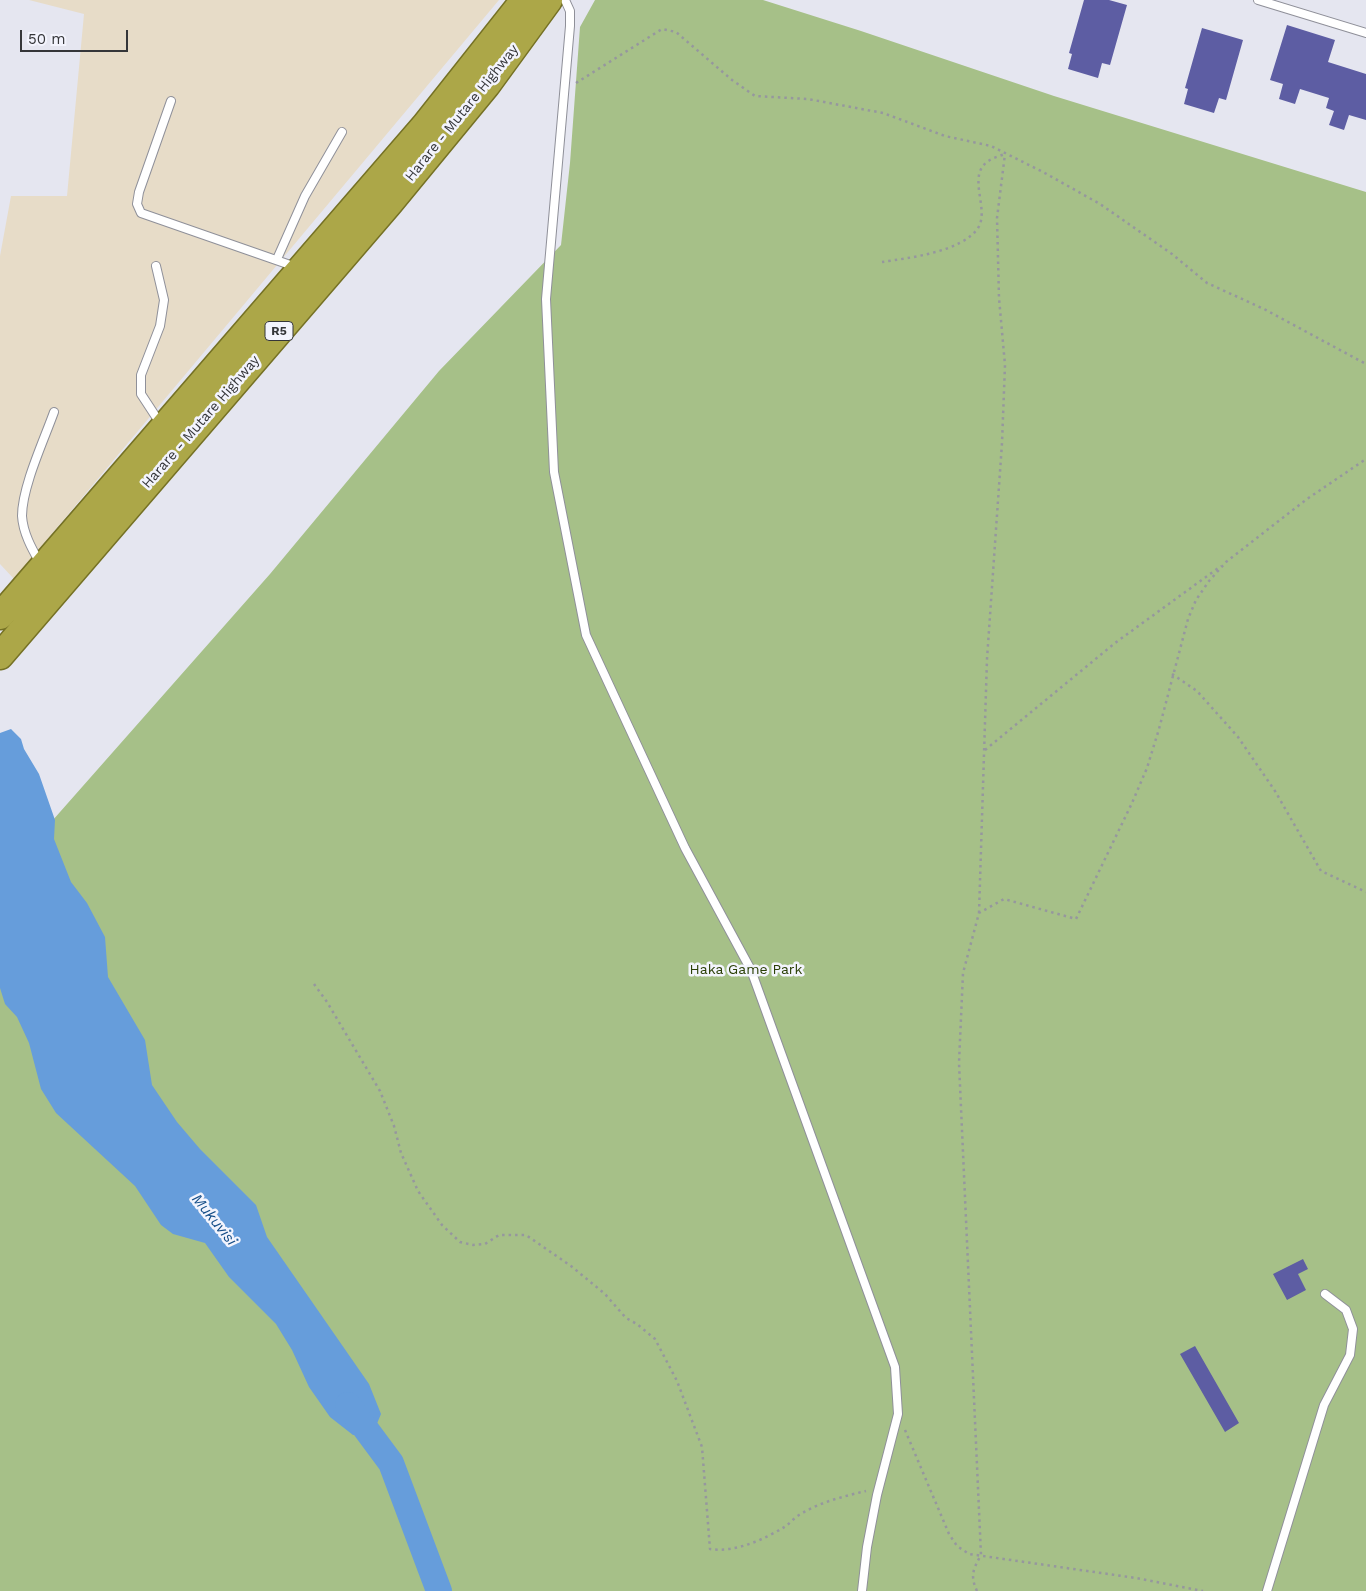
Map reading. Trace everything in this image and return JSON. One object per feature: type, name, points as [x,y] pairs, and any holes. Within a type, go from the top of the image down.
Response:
[{"type":"highway","name":"Harare - Mutare Highway","points":[[0,616],[436,111],[524,0]]},
{"type":"highway","name":"Harare - Mutare Highway","points":[[0,656],[400,190],[487,85],[549,0]]},
{"type":"lane","points":[[565,0],[571,18],[546,299],[554,472],[586,635],[685,848],[751,970],[895,1367],[898,1414],[878,1488],[867,1547],[862,1591]]},
{"type":"lane","points":[[1258,0],[1366,33]]},
{"type":"lane","points":[[171,101],[139,192],[136,204],[141,213],[301,269]]},
{"type":"lane","points":[[276,259],[304,196],[342,132]]},
{"type":"lane","points":[[156,266],[164,300],[160,326],[141,375],[141,394],[163,426]]},
{"type":"lane","points":[[42,567],[27,538],[22,516],[26,492],[54,412]]},
{"type":"lane","points":[[1267,1591],[1324,1406],[1350,1355],[1353,1329],[1346,1310],[1325,1294]]},
{"type":"path","points":[[566,89],[662,29],[668,29],[676,32],[732,80],[755,96],[808,99],[883,113],[945,136],[991,146],[1100,204],[1172,254],[1208,283],[1264,309],[1366,364]]},
{"type":"path","points":[[882,262],[921,256],[968,238],[974,233],[980,226],[981,216],[980,173],[987,162],[1005,154]]},
{"type":"path","points":[[977,1591],[972,1581],[973,1570],[981,1555],[958,1063],[963,973],[979,913],[987,659],[1004,384],[997,218],[1005,154]]},
{"type":"path","points":[[984,750],[1115,643],[1307,500],[1366,459]]},
{"type":"path","points":[[979,913],[1004,899],[1076,919],[1132,803],[1146,768],[1159,729],[1172,674],[1196,600],[1209,581],[1226,562]]},
{"type":"path","points":[[1172,674],[1197,691],[1238,737],[1275,791],[1321,871],[1366,892]]},
{"type":"path","points":[[314,984],[328,1002],[380,1091],[394,1126],[401,1153],[415,1185],[442,1225],[460,1242],[473,1245],[485,1244],[499,1235],[526,1234],[571,1266],[605,1294],[626,1318],[655,1338],[677,1380],[702,1447],[710,1549],[722,1551],[753,1542],[785,1526],[801,1513],[842,1496],[878,1488]]},
{"type":"path","points":[[898,1414],[949,1534],[957,1546],[968,1554],[1136,1578],[1203,1591]]},
{"type":"shaded area","points":[[29,0],[499,0],[14,579],[0,564],[0,256],[11,196],[67,196],[84,14]]},
{"type":"green space","name":"Haka Game Park","points":[[595,0],[763,0],[1054,96],[1366,192],[1366,1591],[0,1591],[0,880],[270,574],[439,371],[561,245],[570,163],[580,27]]},
{"type":"water","points":[[11,729],[21,739],[24,749],[39,774],[55,820],[54,839],[71,882],[87,903],[105,937],[108,977],[145,1040],[152,1085],[177,1122],[200,1149],[256,1205],[267,1237],[369,1384],[381,1414],[373,1433],[353,1435],[330,1417],[309,1387],[292,1350],[276,1324],[229,1277],[205,1243],[173,1234],[161,1225],[135,1186],[56,1113],[41,1089],[29,1043],[17,1017],[5,1004],[0,988],[0,733]]},
{"type":"building","points":[[1084,0],[1109,0],[1127,5],[1110,65],[1102,63],[1098,78],[1068,69],[1072,54],[1069,53]]},
{"type":"building","points":[[1287,25],[1335,40],[1328,62],[1366,74],[1366,120],[1349,115],[1344,130],[1329,125],[1334,111],[1326,108],[1329,98],[1300,89],[1295,104],[1279,99],[1283,84],[1270,80]]},
{"type":"building","points":[[1202,28],[1243,40],[1226,100],[1219,98],[1214,113],[1184,104],[1188,89],[1185,88]]},
{"type":"building","points":[[1303,1259],[1308,1269],[1298,1274],[1306,1290],[1287,1300],[1273,1274]]},
{"type":"building","points":[[1195,1346],[1239,1423],[1225,1432],[1180,1354]]},
{"type":"waterway","name":"Mukuvisi","points":[[348,1405],[391,1463],[439,1591]]}]
